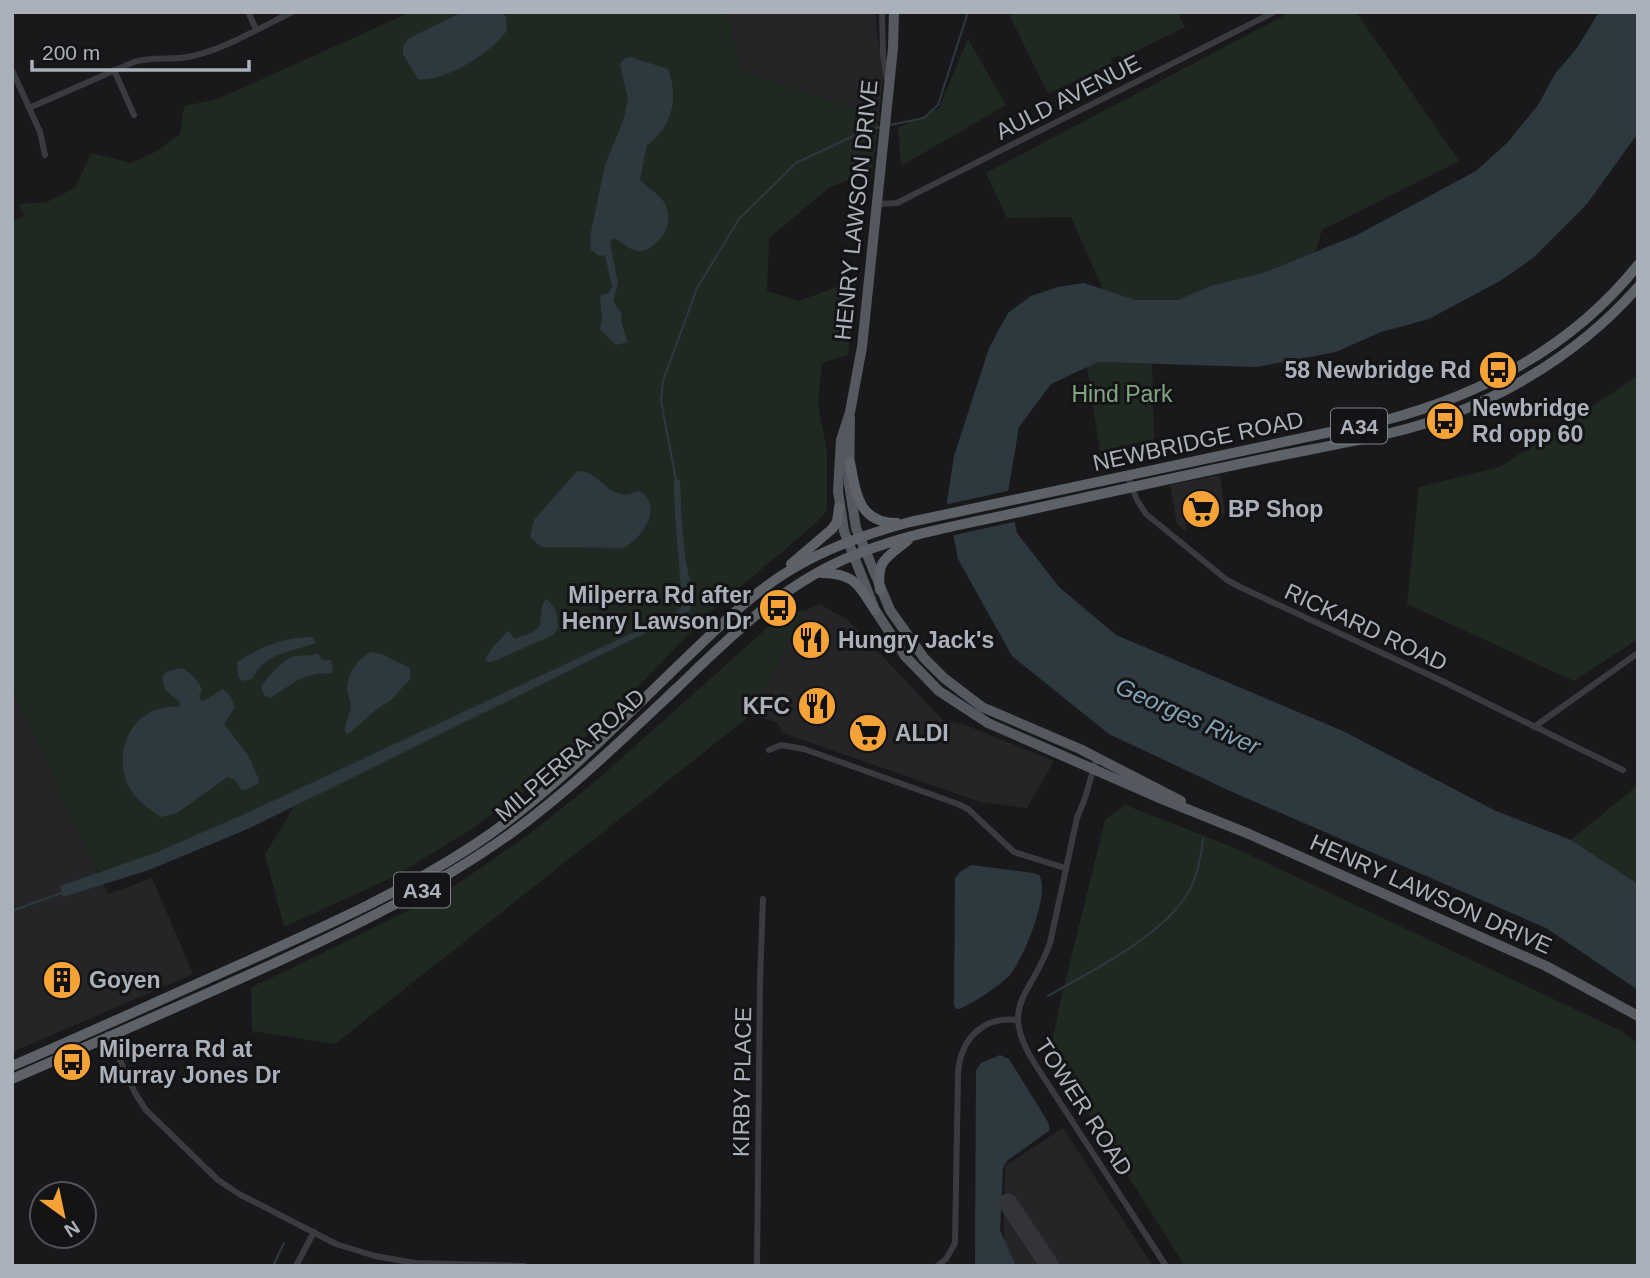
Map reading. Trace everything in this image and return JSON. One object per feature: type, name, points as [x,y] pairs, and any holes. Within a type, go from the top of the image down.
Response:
[{"type":"highway","name":"NEWBRIDGE ROAD","points":[[848,541],[910,522],[1382,421],[1457,397],[1517,368],[1555,344],[1621,286],[1638,265]]},
{"type":"highway","name":"NEWBRIDGE ROAD","points":[[859,553],[938,530],[1386,434],[1463,410],[1521,381],[1565,353],[1609,317],[1638,287]]},
{"type":"highway","points":[[850,462],[857,496],[863,509],[870,516],[888,523],[910,522]]},
{"type":"highway","points":[[762,590],[832,529],[839,507]]},
{"type":"highway","points":[[880,590],[879,576],[883,561],[911,537]]},
{"type":"highway","name":"MILPERRA ROAD","points":[[12,1066],[342,919],[422,877],[476,844],[581,761],[730,616],[801,564],[848,541]]},
{"type":"highway","name":"MILPERRA ROAD","points":[[12,1079],[110,1038],[336,934],[426,888],[470,861],[509,834],[588,771],[759,610],[818,573],[859,553]]},
{"type":"highway","points":[[818,573],[837,573],[850,578],[875,610]]},
{"type":"main road","name":"HENRY LAWSON DRIVE","points":[[894,12],[862,347],[850,412],[850,497],[859,537],[859,553],[875,610],[905,656],[926,680],[988,723],[1546,966],[1638,1016]]},
{"type":"main road","name":"HENRY LAWSON DRIVE","points":[[850,412],[839,455],[839,507],[848,541],[859,553],[907,637],[924,658],[968,698],[1001,716],[1097,757],[1163,790],[1206,816]]},
{"type":"street","points":[[248,12],[256,29]]},
{"type":"street","points":[[29,108],[142,60],[197,55],[292,12]]},
{"type":"street","points":[[882,12],[883,55],[888,89]]},
{"type":"street","name":"AULD AVENUE","points":[[877,204],[897,203],[1274,12]]},
{"type":"street","points":[[12,70],[42,138],[45,155]]},
{"type":"street","points":[[114,70],[134,115]]},
{"type":"street","name":"RICKARD ROAD","points":[[1127,475],[1146,514],[1227,580],[1623,770]]},
{"type":"street","points":[[1534,727],[1638,653]]},
{"type":"street","points":[[769,750],[781,745],[804,749],[958,804],[968,809],[1014,852],[1065,868]]},
{"type":"street","name":"TOWER ROAD","points":[[1097,757],[1077,818],[1050,943],[1044,961],[1023,995],[1017,1020],[1024,1046],[1166,1266]]},
{"type":"street","name":"KIRBY PLACE","points":[[757,1266],[763,899]]},
{"type":"street","points":[[937,1266],[951,1253],[956,1235],[958,1074],[961,1052],[971,1036],[993,1022],[1017,1020]]},
{"type":"street","points":[[104,1026],[135,1093],[146,1110],[218,1180],[239,1194],[355,1251],[396,1261],[442,1265],[524,1266]]},
{"type":"street","points":[[296,1266],[314,1232]]},
{"type":"shaded area","points":[[727,12],[876,12],[877,38],[884,70],[879,117],[742,71]]},
{"type":"shaded area","points":[[1220,475],[1225,513],[1187,518],[1186,531],[1177,524],[1170,485]]},
{"type":"shaded area","points":[[820,604],[849,621],[943,720],[965,725],[1054,761],[1027,808],[980,802],[783,733],[777,722],[751,715],[806,610]]},
{"type":"shaded area","points":[[12,689],[108,894],[152,878],[193,974],[12,1052]]},
{"type":"shaded area","points":[[1063,1128],[1153,1266],[1006,1266],[1005,1166]]},
{"type":"green space","points":[[411,12],[727,12],[742,71],[879,117],[872,170],[829,188],[769,238],[767,291],[799,301],[855,280],[848,355],[822,363],[818,404],[827,450],[827,510],[815,524],[707,615],[629,696],[540,780],[467,832],[393,877],[284,927],[265,854],[304,791],[103,877],[93,863],[12,689],[12,222],[24,216],[19,204],[47,202],[75,188],[91,153],[131,163],[155,152],[180,134],[184,106],[218,99]]},
{"type":"green space","points":[[1008,12],[1177,12],[1185,27],[1122,58],[1120,55],[1111,58],[1112,63],[1048,94]]},
{"type":"green space","points":[[1291,12],[1356,12],[1459,161],[1322,230],[1315,252],[1263,273],[1210,286],[1178,300],[1136,300],[1103,289],[1071,217],[1007,218],[986,173]]},
{"type":"green space","points":[[968,39],[1006,105],[901,166],[898,128],[939,108]]},
{"type":"green space","name":"Hind Park","points":[[1098,362],[1152,364],[1154,439],[1100,451],[1087,367]]},
{"type":"green space","points":[[1638,376],[1638,639],[1574,681],[1407,604],[1419,487],[1500,467]]},
{"type":"green space","points":[[806,610],[751,715],[335,1044],[252,1031],[251,988],[446,892],[528,835],[597,780],[785,612]]},
{"type":"green space","points":[[1638,785],[1638,884],[1571,840]]},
{"type":"green space","points":[[1125,805],[1235,848],[1623,1032],[1638,1044],[1638,1266],[1185,1266],[1050,1053],[1105,820]]},
{"type":"water","points":[[463,12],[501,12],[506,17],[507,30],[492,47],[467,64],[441,76],[418,79],[403,54],[403,46],[409,38]]},
{"type":"water","name":"Georges River","points":[[1599,12],[1638,12],[1638,133],[1587,204],[1533,258],[1500,281],[1429,319],[1381,332],[1336,352],[1256,367],[1098,362],[1051,384],[1019,427],[1008,492],[1017,533],[1059,587],[1116,635],[1343,731],[1496,811],[1571,840],[1638,884],[1638,990],[1546,928],[1230,791],[1109,734],[1012,656],[958,559],[947,501],[954,456],[989,348],[1008,313],[1031,296],[1058,287],[1084,283],[1136,300],[1178,300],[1210,286],[1263,273],[1357,235],[1476,171],[1508,142],[1538,105],[1555,74],[1577,48]]},
{"type":"water","points":[[630,57],[668,69],[671,80],[671,112],[662,130],[647,145],[640,179],[663,201],[668,221],[661,237],[642,251],[634,250],[613,238],[610,243],[618,283],[613,301],[622,314],[621,321],[628,342],[616,345],[600,329],[600,296],[608,293],[612,287],[605,255],[599,256],[591,250],[590,237],[605,165],[624,119],[628,99],[620,64]]},
{"type":"water","points":[[577,471],[594,476],[620,494],[639,491],[647,497],[650,505],[648,522],[630,544],[622,548],[541,547],[530,537],[534,520]]},
{"type":"water","points":[[680,480],[691,592],[690,611],[250,828],[149,870],[63,897],[60,886],[155,853],[247,813],[677,612],[682,606],[674,481]]},
{"type":"water","points":[[546,599],[553,605],[557,616],[558,629],[553,635],[497,660],[485,660],[508,631],[515,639],[540,626],[542,606]]},
{"type":"water","points":[[312,637],[316,643],[272,658],[264,663],[252,679],[243,681],[238,677],[237,662],[254,652],[282,641]]},
{"type":"water","points":[[371,652],[410,668],[410,679],[392,699],[348,734],[345,728],[351,705],[347,690],[349,677],[358,662]]},
{"type":"water","points":[[318,653],[322,660],[331,660],[331,673],[299,679],[270,698],[264,695],[261,688],[275,669],[295,656]]},
{"type":"water","points":[[182,668],[199,684],[202,691],[200,700],[204,701],[223,689],[230,696],[235,707],[224,724],[248,755],[259,780],[258,784],[242,791],[235,780],[227,777],[177,813],[161,817],[132,792],[125,776],[123,754],[129,733],[143,717],[153,711],[180,706],[179,701],[165,688],[163,676],[168,671]]},
{"type":"water","points":[[971,865],[1039,875],[1042,884],[1041,896],[1028,942],[1009,976],[978,999],[956,1009],[955,878]]},
{"type":"water","points":[[1000,1055],[1009,1059],[1048,1122],[1050,1130],[1007,1161],[1003,1168],[1000,1230],[1016,1266],[975,1266],[976,1070],[981,1063]]},
{"type":"pier","points":[[1012,490],[1018,521],[950,536],[944,505]]},
{"type":"waterway","points":[[890,125],[924,118],[938,105],[968,12]]},
{"type":"waterway","points":[[676,480],[661,401],[663,381],[697,288],[739,219],[796,163],[866,130],[881,127]]},
{"type":"waterway","points":[[1048,996],[1105,964],[1163,923],[1178,907],[1192,885],[1199,866],[1203,839]]},
{"type":"waterway","points":[[12,911],[64,892]]},
{"type":"waterway","points":[[273,1266],[284,1243]]},
{"type":"taxiway","points":[[1008,1203],[1050,1266]]},
{"type":"place","name":"58 Newbridge Rd","points":[[1498,370]]},
{"type":"place","name":"Newbridge Rd opp 60","points":[[1445,421]]},
{"type":"place","name":"BP Shop","points":[[1201,509]]},
{"type":"place","name":"Milperra Rd after Henry Lawson Dr","points":[[778,608]]},
{"type":"place","name":"Hungry Jack's","points":[[811,640]]},
{"type":"place","name":"KFC","points":[[817,706]]},
{"type":"place","name":"ALDI","points":[[868,733]]},
{"type":"place","name":"Goyen","points":[[62,980]]},
{"type":"place","name":"Milperra Rd at Murray Jones Dr","points":[[72,1062]]}]
